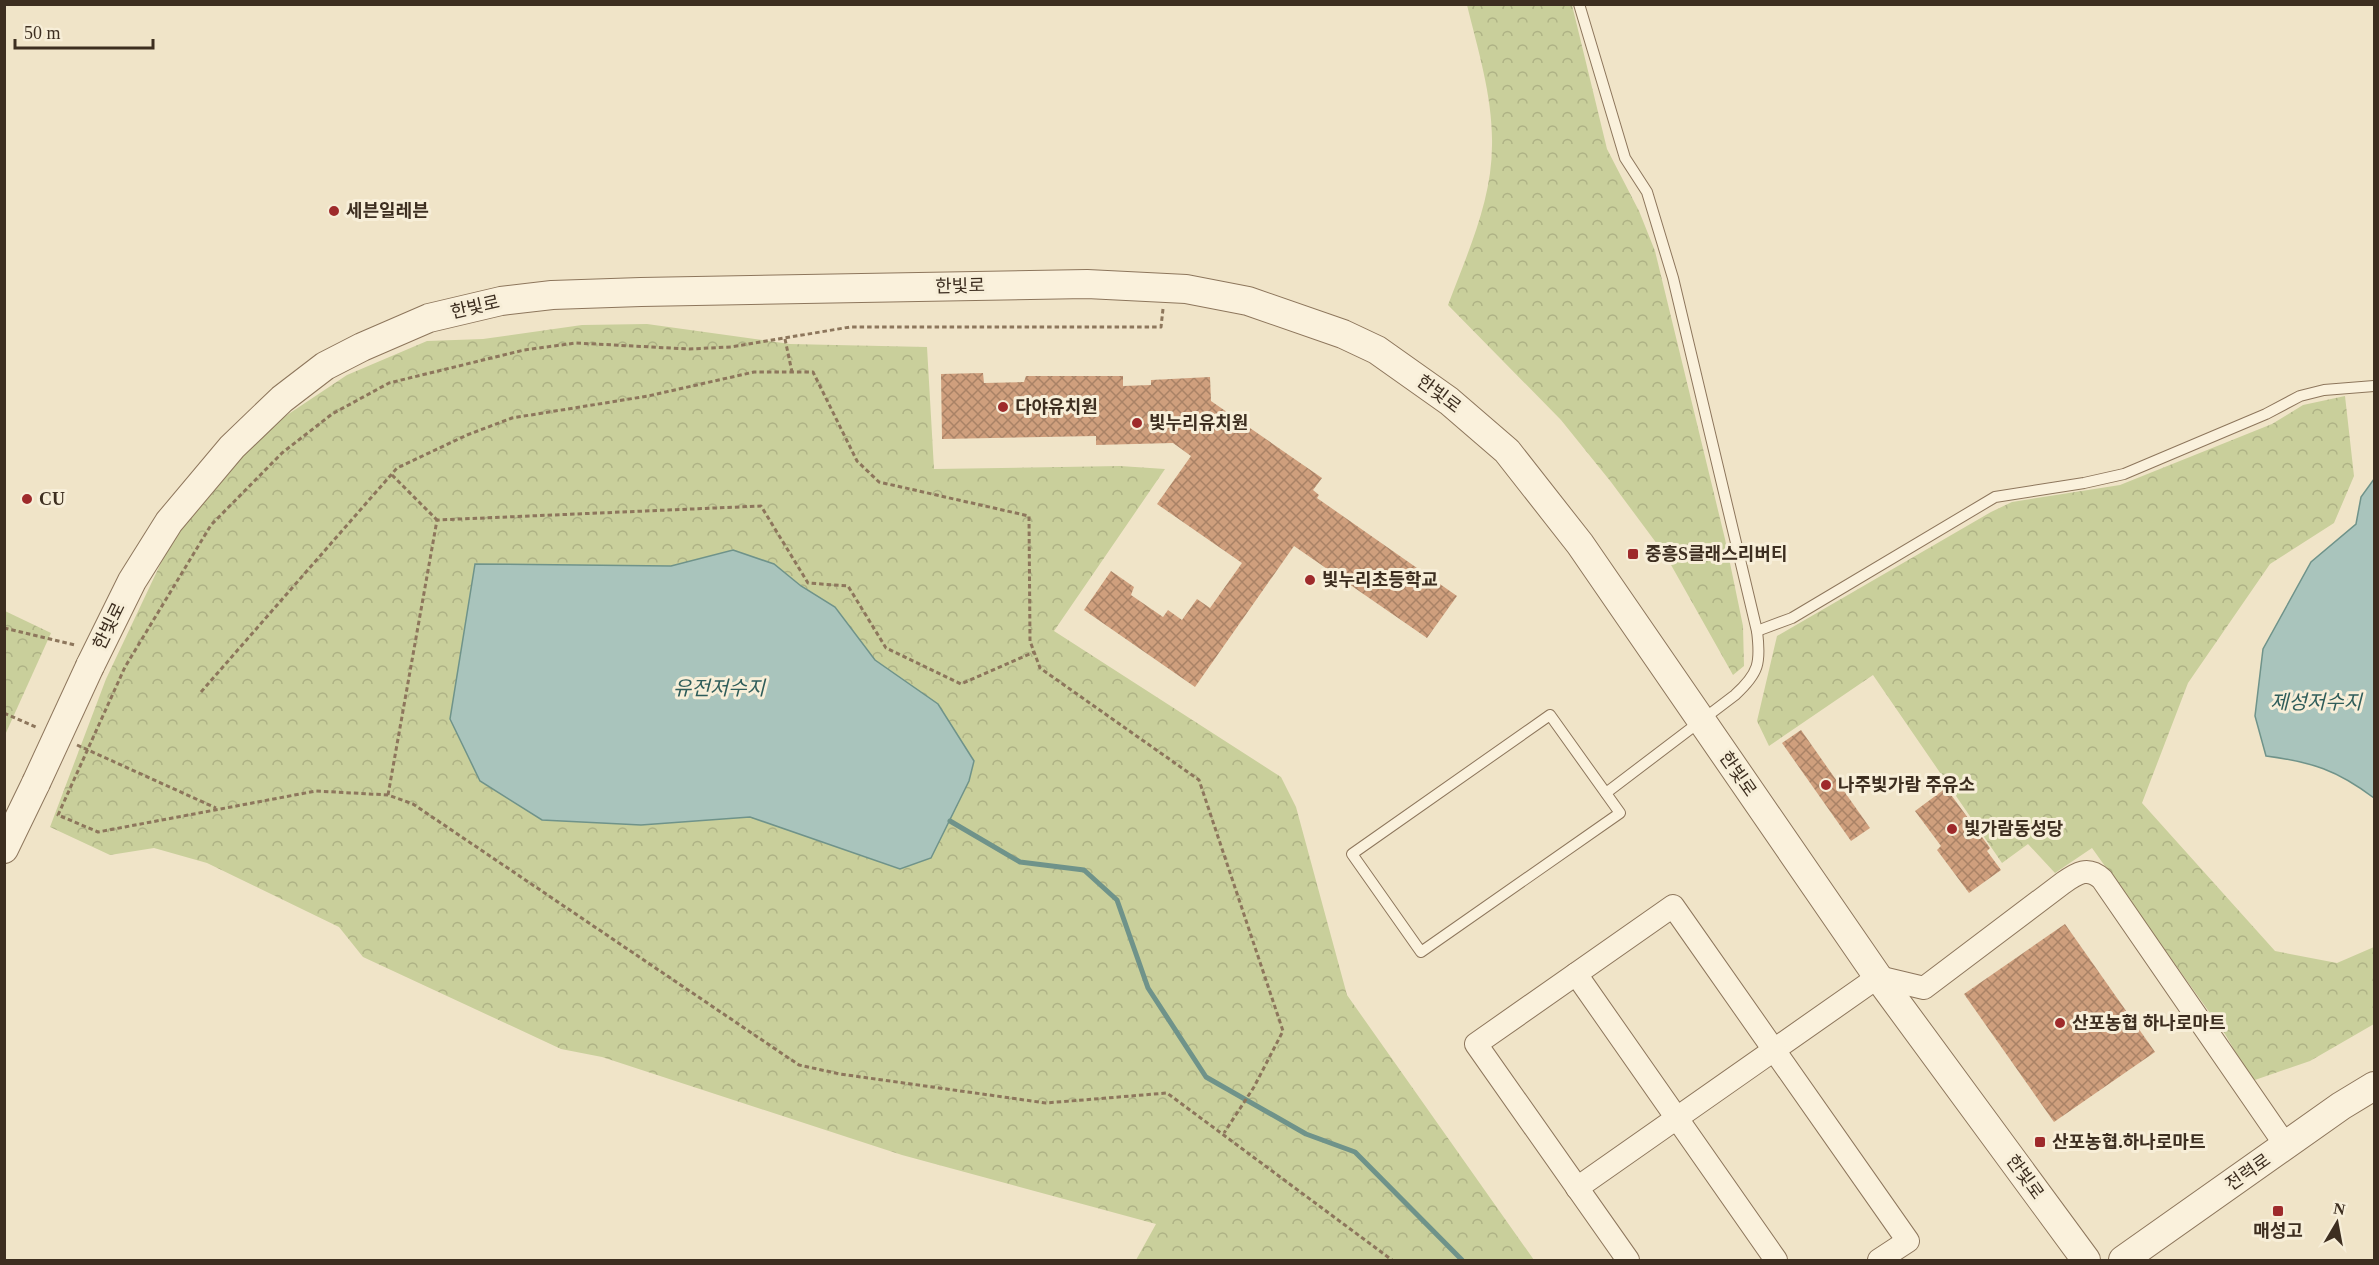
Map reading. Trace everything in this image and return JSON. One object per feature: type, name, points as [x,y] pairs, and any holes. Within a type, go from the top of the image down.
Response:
[{"type":"street","name":"한빛로","points":[[4,849],[22,796],[132,581],[169,522],[232,447],[282,399],[325,366],[362,347],[429,318],[501,300],[552,295],[1087,284],[1165,287],[1248,301],[1343,334],[1377,350],[1475,421],[1507,451],[1554,508],[1878,977],[2086,1260]]},
{"type":"street","points":[[1577,1188],[1878,977],[1924,988],[2062,883],[2076,874],[2094,872],[2102,879],[2286,1146]]},
{"type":"street","points":[[1628,1260],[1476,1044],[1673,906],[1908,1241],[1879,1260]]},
{"type":"street","points":[[1576,974],[1776,1260]]},
{"type":"street","name":"전력로","points":[[2123,1260],[2374,1086]]},
{"type":"lane","points":[[1579,4],[1625,158],[1647,192],[1673,278],[1757,631],[1760,654],[1752,680],[1702,722],[1606,793]]},
{"type":"lane","points":[[1757,631],[1792,618],[1995,497],[2085,483],[2124,474],[2266,414],[2300,396],[2324,390],[2374,386]]},
{"type":"lane","points":[[1550,715],[1606,793],[1620,813],[1421,952],[1352,854],[1550,715]]},
{"type":"path","points":[[1165,287],[1161,327],[850,327],[731,347],[689,349],[576,343],[524,350],[389,383],[332,414],[282,453],[211,525],[125,667],[58,815],[98,832],[316,791],[387,795],[413,804],[431,814],[799,1065],[840,1074],[1046,1103],[1167,1093],[1392,1260]]},
{"type":"path","points":[[785,339],[792,372]]},
{"type":"path","points":[[201,692],[391,474],[418,456],[512,418],[648,396],[754,372],[813,372],[856,461],[879,482],[1029,516],[1030,641],[1040,668],[1199,780],[1283,1031],[1240,1111],[1223,1133]]},
{"type":"path","points":[[391,474],[437,520],[761,506],[808,583],[848,586],[886,648],[961,684],[1034,652]]},
{"type":"path","points":[[387,795],[437,520]]},
{"type":"path","points":[[4,628],[94,658]]},
{"type":"path","points":[[4,713],[46,732]]},
{"type":"path","points":[[67,741],[218,809]]},
{"type":"green space","points":[[1467,5],[1572,5],[1607,149],[1639,211],[1655,251],[1725,539],[1743,626],[1744,666],[1733,675],[1666,556],[1611,482],[1561,420],[1448,305],[1477,227],[1491,166],[1490,110],[1484,74]]},
{"type":"green space","points":[[647,324],[790,344],[927,347],[934,469],[1120,466],[1165,469],[1054,631],[1281,777],[1296,807],[1347,995],[1534,1260],[1136,1260],[1156,1224],[902,1155],[602,1057],[561,1049],[363,957],[339,927],[207,863],[154,848],[110,855],[50,827],[106,679],[168,548],[203,492],[257,435],[347,375],[427,341],[483,339],[582,325]]},
{"type":"green space","points":[[2345,396],[2354,476],[2334,523],[2270,564],[2188,683],[2142,803],[2275,951],[2337,963],[2374,947],[2374,1024],[2310,1061],[2252,1081],[2225,1034],[2092,848],[2055,873],[2028,844],[2002,863],[1873,675],[1769,746],[1757,721],[1777,636],[1991,512],[2012,502],[2120,485],[2272,424],[2303,405]]},
{"type":"green space","points":[[5,611],[51,633],[5,735]]},
{"type":"water","name":"제성저수지","points":[[2374,479],[2374,798],[2336,774],[2297,761],[2266,756],[2255,716],[2263,649],[2311,562],[2356,524],[2361,497]]},
{"type":"water","name":"유전저수지","points":[[733,550],[774,564],[801,586],[835,607],[875,660],[938,704],[974,761],[969,781],[931,858],[900,869],[750,817],[641,825],[542,820],[480,781],[450,719],[475,564],[671,566]]},
{"type":"building","points":[[983,373],[984,383],[1024,382],[1026,376],[1123,376],[1123,386],[1151,385],[1151,380],[1210,377],[1211,401],[1322,478],[1313,490],[1319,495],[1317,498],[1457,596],[1427,638],[1294,546],[1195,687],[1084,610],[1111,571],[1134,587],[1131,595],[1163,617],[1168,610],[1182,620],[1197,599],[1210,608],[1242,563],[1157,504],[1191,456],[1173,443],[1096,445],[1096,436],[942,439],[941,374]]},
{"type":"building","name":"나주빛가람 주유소","points":[[1801,730],[1870,828],[1851,841],[1782,743]]},
{"type":"building","name":"빛가람동성당","points":[[1946,788],[1990,848],[1987,851],[2001,870],[1969,893],[1937,850],[1941,846],[1915,811]]},
{"type":"building","name":"산포농협 하나로마트","points":[[2065,924],[2155,1052],[2054,1122],[1964,994]]},
{"type":"waterway","points":[[950,821],[1020,862],[1084,870],[1117,900],[1148,988],[1206,1077],[1306,1134],[1355,1152],[1462,1260]]},
{"type":"place","name":"세븐일레븐","points":[[334,211]]},
{"type":"place","name":"다야유치원","points":[[1003,407]]},
{"type":"place","name":"빛누리유치원","points":[[1137,423]]},
{"type":"place","name":"CU","points":[[27,499]]},
{"type":"place","name":"중흥S클래스리버티","points":[[1633,554]]},
{"type":"place","name":"빛누리초등학교","points":[[1310,580]]},
{"type":"place","name":"나주빛가람 주유소","points":[[1826,785]]},
{"type":"place","name":"빛가람동성당","points":[[1952,829]]},
{"type":"place","name":"산포농협 하나로마트","points":[[2060,1023]]},
{"type":"place","name":"산포농협.하나로마트","points":[[2040,1142]]},
{"type":"place","name":"매성고","points":[[2278,1211]]}]
